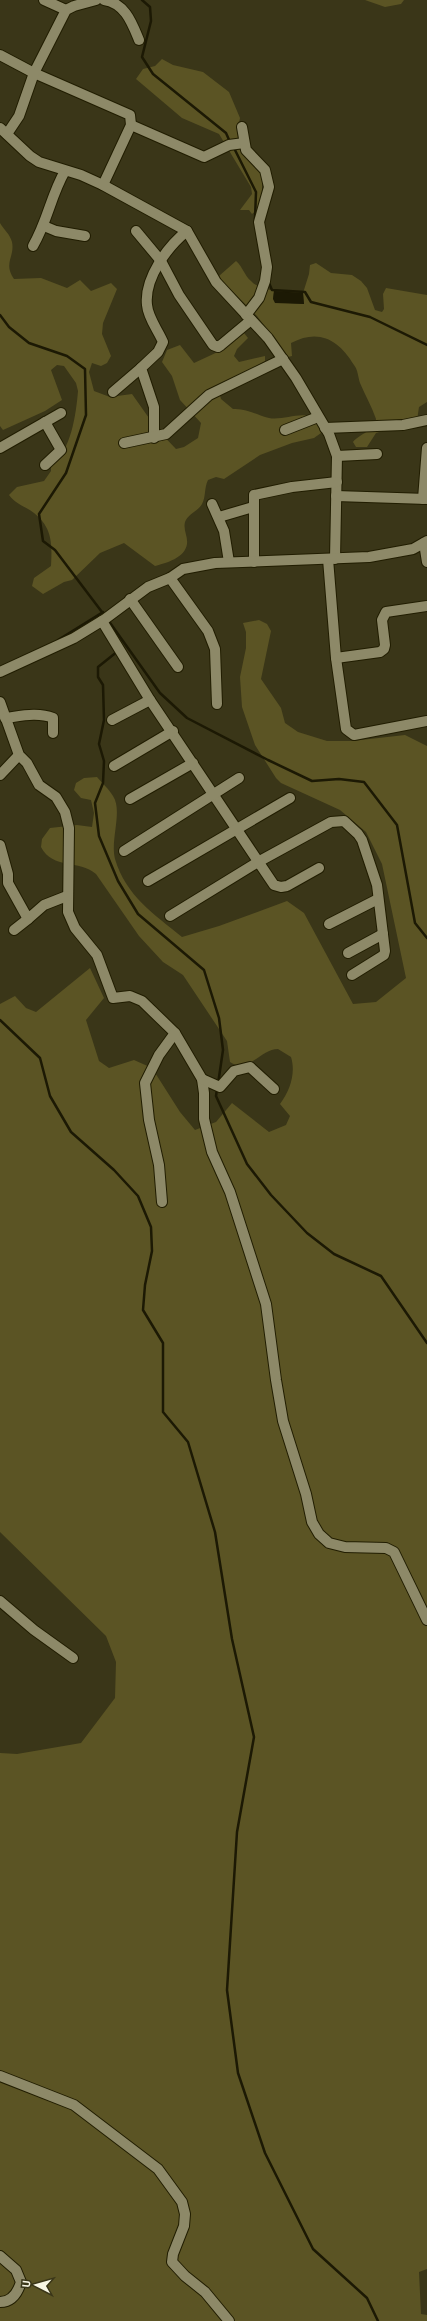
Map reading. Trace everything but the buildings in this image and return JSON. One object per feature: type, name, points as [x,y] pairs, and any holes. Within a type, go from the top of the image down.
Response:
[{"type":"street","points":[[44,0],[66,10]]},
{"type":"street","points":[[96,0],[74,6],[66,10],[34,73],[19,116],[4,131],[30,156],[39,162],[65,170],[103,185],[187,231],[216,282],[283,359],[325,428],[337,456],[337,482],[332,559],[336,658],[346,729],[349,733],[354,735],[427,721]]},
{"type":"street","points":[[104,0],[114,3],[122,9],[139,40]]},
{"type":"street","points":[[0,55],[34,73],[127,113],[132,118],[131,125],[103,185]]},
{"type":"street","points":[[131,125],[204,157],[236,144],[242,128]]},
{"type":"street","points":[[136,231],[161,261],[179,296],[213,345],[221,345],[248,318],[259,298],[265,281],[267,267],[259,222],[269,187],[268,178],[265,170],[236,144]]},
{"type":"street","points":[[33,246],[44,226],[53,194],[65,170]]},
{"type":"street","points":[[44,226],[56,231],[85,236]]},
{"type":"street","points":[[113,392],[158,352],[163,342],[149,314],[147,304],[148,289],[161,261],[173,242],[187,231]]},
{"type":"street","points":[[124,443],[154,438],[170,432],[208,395],[283,359]]},
{"type":"street","points":[[141,368],[154,407],[154,438]]},
{"type":"street","points":[[0,448],[61,413]]},
{"type":"street","points":[[285,430],[318,416]]},
{"type":"street","points":[[325,428],[403,425],[427,420]]},
{"type":"street","points":[[45,422],[62,450],[45,465]]},
{"type":"street","points":[[336,496],[425,499],[427,448]]},
{"type":"street","points":[[337,456],[377,454]]},
{"type":"street","points":[[254,562],[253,497],[256,494],[337,482]]},
{"type":"street","points":[[212,504],[219,517],[227,543],[229,562]]},
{"type":"street","points":[[219,517],[253,507]]},
{"type":"street","points":[[0,672],[74,638],[148,587],[170,578],[183,569],[229,562],[332,559],[389,554],[413,548],[426,542],[427,562]]},
{"type":"street","points":[[170,578],[208,631],[215,649],[217,704]]},
{"type":"street","points":[[130,599],[178,667]]},
{"type":"street","points":[[336,658],[380,652],[384,649],[385,645],[382,620],[386,612],[427,606]]},
{"type":"street","points":[[105,618],[119,649],[150,700],[173,731],[274,885],[281,887],[319,868]]},
{"type":"street","points":[[112,720],[150,700]]},
{"type":"street","points":[[0,702],[19,755],[27,763],[39,785],[56,797],[65,812],[69,828],[67,896],[71,921],[97,955],[113,998],[130,996],[142,1001],[175,1033],[202,1079],[204,1093],[204,1119],[212,1152],[230,1192],[266,1304],[284,1421],[306,1494],[312,1522],[319,1534],[330,1543],[345,1547],[386,1548],[394,1552],[427,1620]]},
{"type":"street","points":[[6,718],[35,715],[48,716],[53,718],[53,733]]},
{"type":"street","points":[[114,766],[173,731]]},
{"type":"street","points":[[0,775],[19,755]]},
{"type":"street","points":[[130,799],[193,763]]},
{"type":"street","points":[[124,850],[239,778]]},
{"type":"street","points":[[148,881],[290,798]]},
{"type":"street","points":[[170,916],[258,862],[331,822],[344,821],[362,840],[376,885],[383,934],[384,956],[352,975]]},
{"type":"street","points":[[0,845],[8,874],[8,883],[28,919]]},
{"type":"street","points":[[14,930],[44,905],[67,896]]},
{"type":"street","points":[[329,924],[378,899]]},
{"type":"street","points":[[348,953],[383,934]]},
{"type":"street","points":[[162,1202],[159,1165],[149,1120],[144,1083],[159,1055],[175,1033]]},
{"type":"street","points":[[202,1079],[217,1085],[234,1071],[250,1067],[274,1089]]},
{"type":"street","points":[[0,1601],[34,1630],[73,1658]]},
{"type":"street","points":[[0,2076],[74,2105],[158,2169],[182,2202],[185,2214],[184,2226],[173,2254],[172,2262],[185,2276],[204,2292],[229,2321]]},
{"type":"street","points":[[0,2256],[16,2270],[21,2282],[19,2290],[14,2296],[9,2300],[0,2302]]},
{"type":"shaded area","points":[[365,0],[404,0],[401,4],[385,7]]},
{"type":"shaded area","points":[[162,59],[173,65],[203,72],[229,92],[240,118],[238,128],[247,157],[262,175],[262,205],[252,214],[249,210],[240,210],[252,194],[251,187],[219,134],[182,118],[136,79],[143,69],[155,66]]},
{"type":"shaded area","points":[[0,223],[12,242],[9,269],[14,279],[41,278],[67,288],[80,280],[91,291],[111,283],[117,289],[103,323],[102,334],[111,356],[107,363],[101,366],[92,363],[89,372],[94,391],[110,397],[132,394],[156,428],[176,449],[184,447],[198,438],[201,423],[180,400],[172,376],[162,362],[167,350],[180,345],[194,363],[222,350],[244,333],[248,338],[237,349],[234,356],[239,362],[265,356],[265,361],[218,388],[221,399],[233,409],[247,411],[269,418],[276,419],[300,415],[313,418],[318,424],[321,433],[314,438],[292,443],[260,455],[224,479],[216,477],[208,480],[202,504],[186,519],[185,522],[187,541],[186,549],[174,559],[155,566],[124,543],[100,553],[72,580],[64,582],[43,594],[32,586],[34,578],[51,566],[51,544],[48,531],[45,525],[34,513],[17,503],[9,495],[17,487],[44,481],[51,471],[51,466],[58,459],[68,442],[76,411],[78,391],[76,383],[64,366],[57,365],[51,370],[62,400],[45,411],[3,430],[0,426]]},
{"type":"shaded area","points":[[236,261],[253,283],[274,291],[273,299],[288,303],[304,304],[303,293],[309,274],[310,265],[316,263],[331,273],[352,275],[361,281],[367,288],[375,310],[382,312],[384,309],[383,294],[386,288],[427,295],[427,402],[419,407],[417,420],[376,433],[367,447],[356,447],[353,442],[373,427],[376,419],[360,383],[357,371],[348,356],[335,343],[319,337],[311,337],[291,343],[292,356],[288,357],[257,316],[221,280],[219,276]]},
{"type":"shaded area","points":[[274,291],[303,293],[304,304],[275,303],[273,299]]},
{"type":"shaded area","points":[[259,620],[267,624],[271,631],[261,679],[281,708],[285,723],[298,732],[327,741],[352,741],[405,735],[427,746],[427,2269],[419,2272],[421,2314],[427,2315],[427,2321],[0,2321],[0,1753],[17,1754],[81,1743],[115,1698],[116,1662],[106,1636],[0,1532],[0,1004],[15,996],[26,1008],[36,1012],[90,968],[104,998],[86,1020],[99,1061],[109,1068],[134,1060],[152,1068],[180,1112],[195,1130],[216,1122],[232,1103],[269,1132],[286,1125],[290,1116],[280,1104],[289,1088],[293,1069],[291,1057],[278,1049],[272,1050],[243,1065],[237,1065],[230,1062],[227,1041],[183,975],[163,962],[139,936],[96,874],[89,869],[52,859],[41,847],[42,839],[50,828],[77,825],[92,827],[94,813],[91,800],[81,798],[74,790],[76,783],[84,778],[97,777],[110,791],[116,802],[117,818],[114,851],[115,859],[126,884],[151,912],[182,937],[219,926],[287,901],[304,913],[353,1004],[376,1002],[406,978],[382,864],[366,832],[340,810],[281,783],[276,778],[255,745],[242,707],[240,677],[246,648],[246,632],[243,623]]},
{"type":"waterway","points":[[142,0],[150,7],[151,21],[142,57],[153,74],[226,133],[230,142]]},
{"type":"waterway","points":[[233,146],[256,192],[255,219]]},
{"type":"waterway","points":[[269,283],[272,290],[305,292],[311,302],[370,317],[427,345]]},
{"type":"waterway","points":[[0,315],[9,327],[29,343],[67,356],[85,369],[86,415],[66,473],[39,514],[43,541],[55,550],[105,616]]},
{"type":"waterway","points":[[58,640],[103,612]]},
{"type":"waterway","points":[[108,620],[160,693],[187,718],[312,781],[339,779],[364,782],[397,825],[415,923],[427,938]]},
{"type":"waterway","points":[[118,651],[98,667],[98,677],[103,685],[104,720],[99,744],[104,761],[103,783],[95,803],[99,836],[118,881],[138,914],[204,970],[219,1018],[223,1050],[218,1084]]},
{"type":"waterway","points":[[0,1020],[40,1058],[50,1096],[71,1132],[114,1170],[138,1196],[151,1227],[152,1251],[145,1285],[143,1310],[163,1343],[163,1412],[188,1442],[215,1532],[232,1639],[254,1737],[237,1832],[227,1990],[238,2073],[265,2153],[313,2249],[367,2298],[378,2321]]},
{"type":"waterway","points":[[217,1089],[216,1096],[247,1164],[271,1195],[307,1233],[334,1254],[381,1276],[427,1343]]}]
